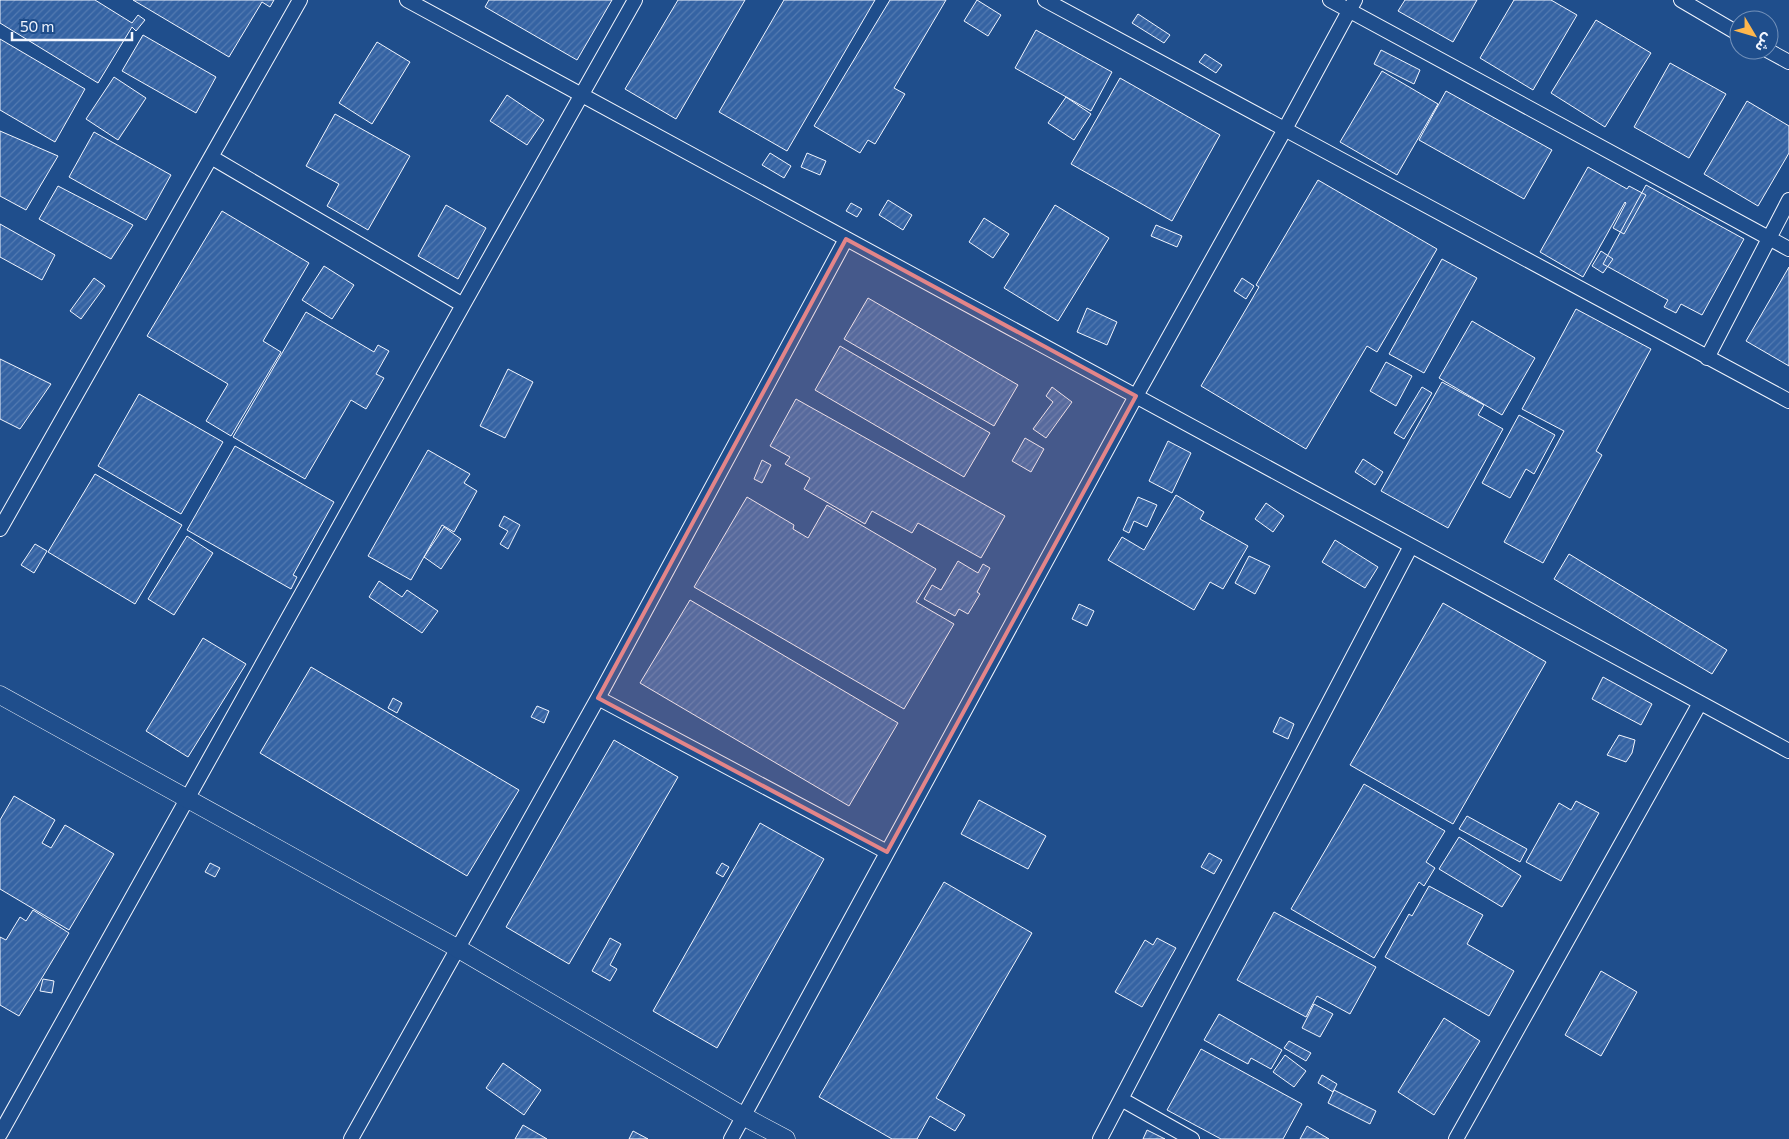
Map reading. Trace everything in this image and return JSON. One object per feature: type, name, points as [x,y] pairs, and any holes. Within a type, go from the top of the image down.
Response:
[{"type":"street","points":[[0,529],[300,0]]},
{"type":"street","points":[[407,0],[1789,751]]},
{"type":"street","points":[[0,1134],[635,0]]},
{"type":"street","points":[[1045,0],[1706,358],[1789,401]]},
{"type":"street","points":[[1330,0],[1352,5],[1789,249]]},
{"type":"street","points":[[1681,0],[1729,28]]},
{"type":"street","points":[[731,1139],[1136,396],[1286,129],[1352,5]]},
{"type":"street","points":[[211,157],[463,305]]},
{"type":"street","points":[[1706,358],[1789,200]]},
{"type":"street","points":[[351,1139],[598,698],[846,239]]},
{"type":"street","points":[[1100,1139],[1411,546]]},
{"type":"street","points":[[0,695],[457,948],[743,1116],[786,1139]]},
{"type":"street","points":[[598,698],[887,852]]},
{"type":"street","points":[[1456,1139],[1700,702]]},
{"type":"street","points":[[1121,1099],[1192,1139]]},
{"type":"highlighted area","points":[[846,239],[1136,396],[887,852],[598,698]]},
{"type":"building","points":[[0,0],[95,0],[132,23],[138,15],[145,20],[136,31],[132,27],[98,83],[0,23]]},
{"type":"building","points":[[133,0],[274,0],[270,7],[262,2],[229,57]]},
{"type":"building","points":[[489,0],[612,0],[577,60],[485,7]]},
{"type":"building","points":[[678,0],[745,0],[676,119],[625,89]]},
{"type":"building","points":[[784,0],[875,0],[787,151],[719,112]]},
{"type":"building","points":[[890,0],[946,0],[894,88],[905,94],[875,144],[868,140],[860,153],[814,126]]},
{"type":"building","points":[[977,0],[1001,15],[988,36],[964,21]]},
{"type":"building","points":[[1405,0],[1477,0],[1453,42],[1398,11]]},
{"type":"building","points":[[1514,0],[1551,0],[1577,15],[1533,90],[1480,58]]},
{"type":"building","points":[[1138,14],[1170,35],[1164,43],[1132,23]]},
{"type":"building","points":[[1596,20],[1651,53],[1605,127],[1551,93]]},
{"type":"building","points":[[1036,30],[1112,72],[1091,111],[1015,68]]},
{"type":"building","points":[[143,35],[216,77],[196,113],[122,71]]},
{"type":"building","points":[[0,39],[85,89],[55,142],[0,110]]},
{"type":"building","points":[[377,42],[410,62],[372,124],[339,103]]},
{"type":"building","points":[[1381,50],[1420,70],[1414,84],[1374,64]]},
{"type":"building","points":[[1205,54],[1222,65],[1216,73],[1199,62]]},
{"type":"building","points":[[1670,63],[1726,94],[1689,158],[1634,127]]},
{"type":"building","points":[[1382,71],[1438,104],[1397,175],[1340,142]]},
{"type":"building","points":[[114,77],[146,98],[118,140],[86,119]]},
{"type":"building","points":[[1120,78],[1220,135],[1172,221],[1071,164]]},
{"type":"building","points":[[1446,91],[1552,150],[1524,199],[1419,140]]},
{"type":"building","points":[[507,95],[544,120],[527,145],[490,121]]},
{"type":"building","points":[[1066,97],[1091,114],[1074,140],[1048,123]]},
{"type":"building","points":[[1747,101],[1789,126],[1789,153],[1758,206],[1704,174]]},
{"type":"building","points":[[335,114],[410,156],[368,230],[327,206],[339,184],[306,166]]},
{"type":"building","points":[[0,131],[58,156],[26,210],[0,196]]},
{"type":"building","points":[[94,132],[171,175],[146,220],[69,177]]},
{"type":"building","points":[[770,153],[791,166],[784,178],[762,165]]},
{"type":"building","points":[[807,153],[826,161],[820,175],[801,167]]},
{"type":"building","points":[[1588,167],[1627,189],[1629,186],[1646,195],[1624,234],[1613,228],[1625,202],[1583,277],[1540,252]]},
{"type":"building","points":[[1318,180],[1437,249],[1377,352],[1367,346],[1306,449],[1201,386],[1259,287],[1256,285]]},
{"type":"building","points":[[1646,185],[1744,239],[1702,315],[1681,304],[1676,313],[1664,307],[1668,300],[1603,264]]},
{"type":"building","points":[[58,186],[133,225],[111,259],[39,219]]},
{"type":"building","points":[[888,200],[912,215],[903,230],[879,215]]},
{"type":"building","points":[[851,203],[862,209],[857,217],[846,211]]},
{"type":"building","points":[[446,205],[486,228],[458,279],[418,256]]},
{"type":"building","points":[[1055,205],[1109,238],[1058,321],[1004,288]]},
{"type":"building","points":[[222,211],[309,263],[263,341],[281,352],[231,436],[206,421],[228,384],[147,336]]},
{"type":"building","points":[[984,218],[1009,234],[993,258],[969,242]]},
{"type":"building","points":[[0,224],[55,255],[42,280],[0,257]]},
{"type":"building","points":[[1156,225],[1182,236],[1177,247],[1151,236]]},
{"type":"building","points":[[1601,251],[1613,259],[1603,273],[1592,266]]},
{"type":"building","points":[[1442,259],[1477,278],[1424,373],[1389,354]]},
{"type":"building","points":[[324,266],[354,285],[332,319],[302,300]]},
{"type":"building","points":[[1789,267],[1789,366],[1746,341]]},
{"type":"building","points":[[94,278],[105,286],[81,319],[70,311]]},
{"type":"building","points":[[1242,278],[1254,286],[1246,299],[1234,291]]},
{"type":"building","points":[[868,298],[1018,385],[994,426],[844,339]]},
{"type":"building","points":[[1087,308],[1117,322],[1107,345],[1077,332]]},
{"type":"building","points":[[1576,309],[1651,349],[1596,451],[1602,455],[1543,563],[1504,542],[1564,431],[1522,409]]},
{"type":"building","points":[[306,312],[374,352],[378,345],[389,351],[376,374],[384,378],[366,409],[351,400],[305,479],[233,437]]},
{"type":"building","points":[[1472,321],[1535,358],[1502,415],[1439,378]]},
{"type":"building","points":[[840,346],[990,433],[964,477],[815,390]]},
{"type":"building","points":[[0,359],[51,384],[20,429],[0,419]]},
{"type":"building","points":[[1386,362],[1412,376],[1396,406],[1370,391]]},
{"type":"building","points":[[508,369],[533,382],[505,438],[480,426]]},
{"type":"building","points":[[1442,382],[1484,405],[1478,415],[1503,429],[1448,528],[1381,491]]},
{"type":"building","points":[[1052,387],[1072,402],[1046,438],[1033,429],[1053,402],[1046,396]]},
{"type":"building","points":[[1422,387],[1432,393],[1404,439],[1394,433]]},
{"type":"building","points":[[139,394],[223,442],[181,514],[98,466]]},
{"type":"building","points":[[796,399],[1005,516],[981,558],[918,523],[912,533],[872,511],[865,524],[804,489],[810,478],[785,464],[790,457],[770,446]]},
{"type":"building","points":[[1519,415],[1555,435],[1534,474],[1526,469],[1510,498],[1482,483]]},
{"type":"building","points":[[1025,438],[1044,449],[1031,472],[1012,461]]},
{"type":"building","points":[[1168,441],[1191,453],[1172,493],[1149,481]]},
{"type":"building","points":[[235,446],[334,502],[293,575],[297,577],[291,589],[187,530]]},
{"type":"building","points":[[428,450],[470,474],[464,483],[477,491],[454,532],[442,525],[411,580],[368,556]]},
{"type":"building","points":[[1363,459],[1383,472],[1375,485],[1355,472]]},
{"type":"building","points":[[762,460],[771,465],[762,483],[754,479]]},
{"type":"building","points":[[95,474],[182,525],[135,604],[48,552]]},
{"type":"building","points":[[1176,495],[1204,512],[1200,519],[1248,546],[1223,589],[1210,582],[1194,610],[1108,560],[1122,537],[1144,550]]},
{"type":"building","points":[[747,497],[794,525],[793,529],[808,538],[827,505],[936,569],[916,602],[954,624],[904,709],[694,587]]},
{"type":"building","points":[[1138,497],[1157,505],[1147,527],[1134,521],[1129,533],[1123,530]]},
{"type":"building","points":[[1266,503],[1284,516],[1273,532],[1255,519]]},
{"type":"building","points":[[504,516],[520,525],[508,549],[500,544],[508,531],[499,526]]},
{"type":"building","points":[[444,527],[461,539],[441,569],[424,557]]},
{"type":"building","points":[[187,536],[213,553],[174,615],[148,599]]},
{"type":"building","points":[[1335,540],[1378,567],[1365,588],[1322,562]]},
{"type":"building","points":[[35,544],[47,551],[34,573],[21,565]]},
{"type":"building","points":[[1569,554],[1727,650],[1712,674],[1554,579]]},
{"type":"building","points":[[1249,556],[1270,566],[1255,594],[1235,583]]},
{"type":"building","points":[[958,561],[978,573],[983,564],[990,568],[977,592],[980,594],[968,614],[959,609],[955,616],[924,599],[932,585],[941,590]]},
{"type":"building","points":[[379,581],[402,597],[407,590],[438,611],[422,633],[369,597]]},
{"type":"building","points":[[690,600],[898,723],[849,806],[640,683]]},
{"type":"building","points":[[1443,603],[1546,662],[1453,824],[1350,765]]},
{"type":"building","points":[[1079,604],[1094,611],[1087,626],[1072,619]]},
{"type":"building","points":[[203,638],[246,664],[188,757],[146,731]]},
{"type":"building","points":[[311,667],[519,790],[467,876],[260,753]]},
{"type":"building","points":[[1603,677],[1652,704],[1641,725],[1592,699]]},
{"type":"building","points":[[393,698],[402,703],[397,713],[388,708]]},
{"type":"building","points":[[537,706],[549,711],[544,723],[531,717]]},
{"type":"building","points":[[1280,717],[1294,724],[1288,739],[1273,732]]},
{"type":"building","points":[[1619,735],[1635,740],[1632,753],[1626,762],[1607,755]]},
{"type":"building","points":[[614,740],[678,777],[569,964],[506,927]]},
{"type":"building","points":[[1364,784],[1445,831],[1426,862],[1435,868],[1424,886],[1419,882],[1374,958],[1291,909]]},
{"type":"building","points":[[14,796],[55,820],[42,843],[51,848],[65,825],[114,854],[69,930],[0,889],[0,820]]},
{"type":"building","points":[[979,800],[1046,836],[1028,869],[961,834]]},
{"type":"building","points":[[1576,801],[1599,813],[1561,881],[1526,862],[1559,803],[1571,810]]},
{"type":"building","points":[[1467,816],[1527,849],[1520,862],[1459,829]]},
{"type":"building","points":[[760,823],[824,859],[717,1048],[653,1011]]},
{"type":"building","points":[[1459,837],[1521,876],[1502,907],[1439,869]]},
{"type":"building","points":[[1209,853],[1222,860],[1214,874],[1201,867]]},
{"type":"building","points":[[210,863],[220,868],[215,877],[205,872]]},
{"type":"building","points":[[722,863],[729,867],[723,877],[716,873]]},
{"type":"building","points":[[944,882],[1032,933],[936,1098],[965,1115],[955,1131],[930,1116],[917,1139],[892,1139],[819,1097]]},
{"type":"building","points":[[1429,886],[1483,915],[1467,944],[1514,971],[1489,1016],[1385,957],[1409,914],[1412,916]]},
{"type":"building","points":[[33,910],[69,933],[19,1016],[0,1005],[0,937],[6,940],[20,917],[26,921]]},
{"type":"building","points":[[1274,912],[1376,967],[1350,1014],[1317,996],[1306,1017],[1237,980]]},
{"type":"building","points":[[610,938],[621,944],[610,965],[617,969],[610,981],[592,971]]},
{"type":"building","points":[[1157,938],[1176,948],[1142,1007],[1115,992],[1145,940],[1153,945]]},
{"type":"building","points":[[1601,971],[1637,992],[1601,1056],[1565,1035]]},
{"type":"building","points":[[43,979],[54,981],[52,993],[40,991]]},
{"type":"building","points":[[1314,1004],[1333,1014],[1320,1037],[1302,1028]]},
{"type":"building","points":[[1219,1014],[1282,1050],[1271,1069],[1251,1058],[1248,1064],[1204,1040]]},
{"type":"building","points":[[1444,1018],[1480,1041],[1434,1115],[1398,1092]]},
{"type":"building","points":[[1289,1041],[1311,1053],[1306,1061],[1284,1048]]},
{"type":"building","points":[[1201,1049],[1302,1104],[1283,1139],[1221,1139],[1167,1110]]},
{"type":"building","points":[[1285,1055],[1306,1071],[1294,1087],[1273,1072]]},
{"type":"building","points":[[503,1063],[541,1090],[524,1115],[486,1088]]},
{"type":"building","points":[[1322,1075],[1337,1084],[1333,1092],[1318,1083]]},
{"type":"building","points":[[1334,1090],[1376,1111],[1370,1124],[1328,1103]]},
{"type":"building","points":[[523,1125],[547,1139],[515,1139]]},
{"type":"building","points":[[1307,1126],[1329,1139],[1300,1139]]},
{"type":"building","points":[[1147,1130],[1165,1139],[1143,1139]]},
{"type":"building","points":[[633,1131],[648,1139],[629,1139]]}]
